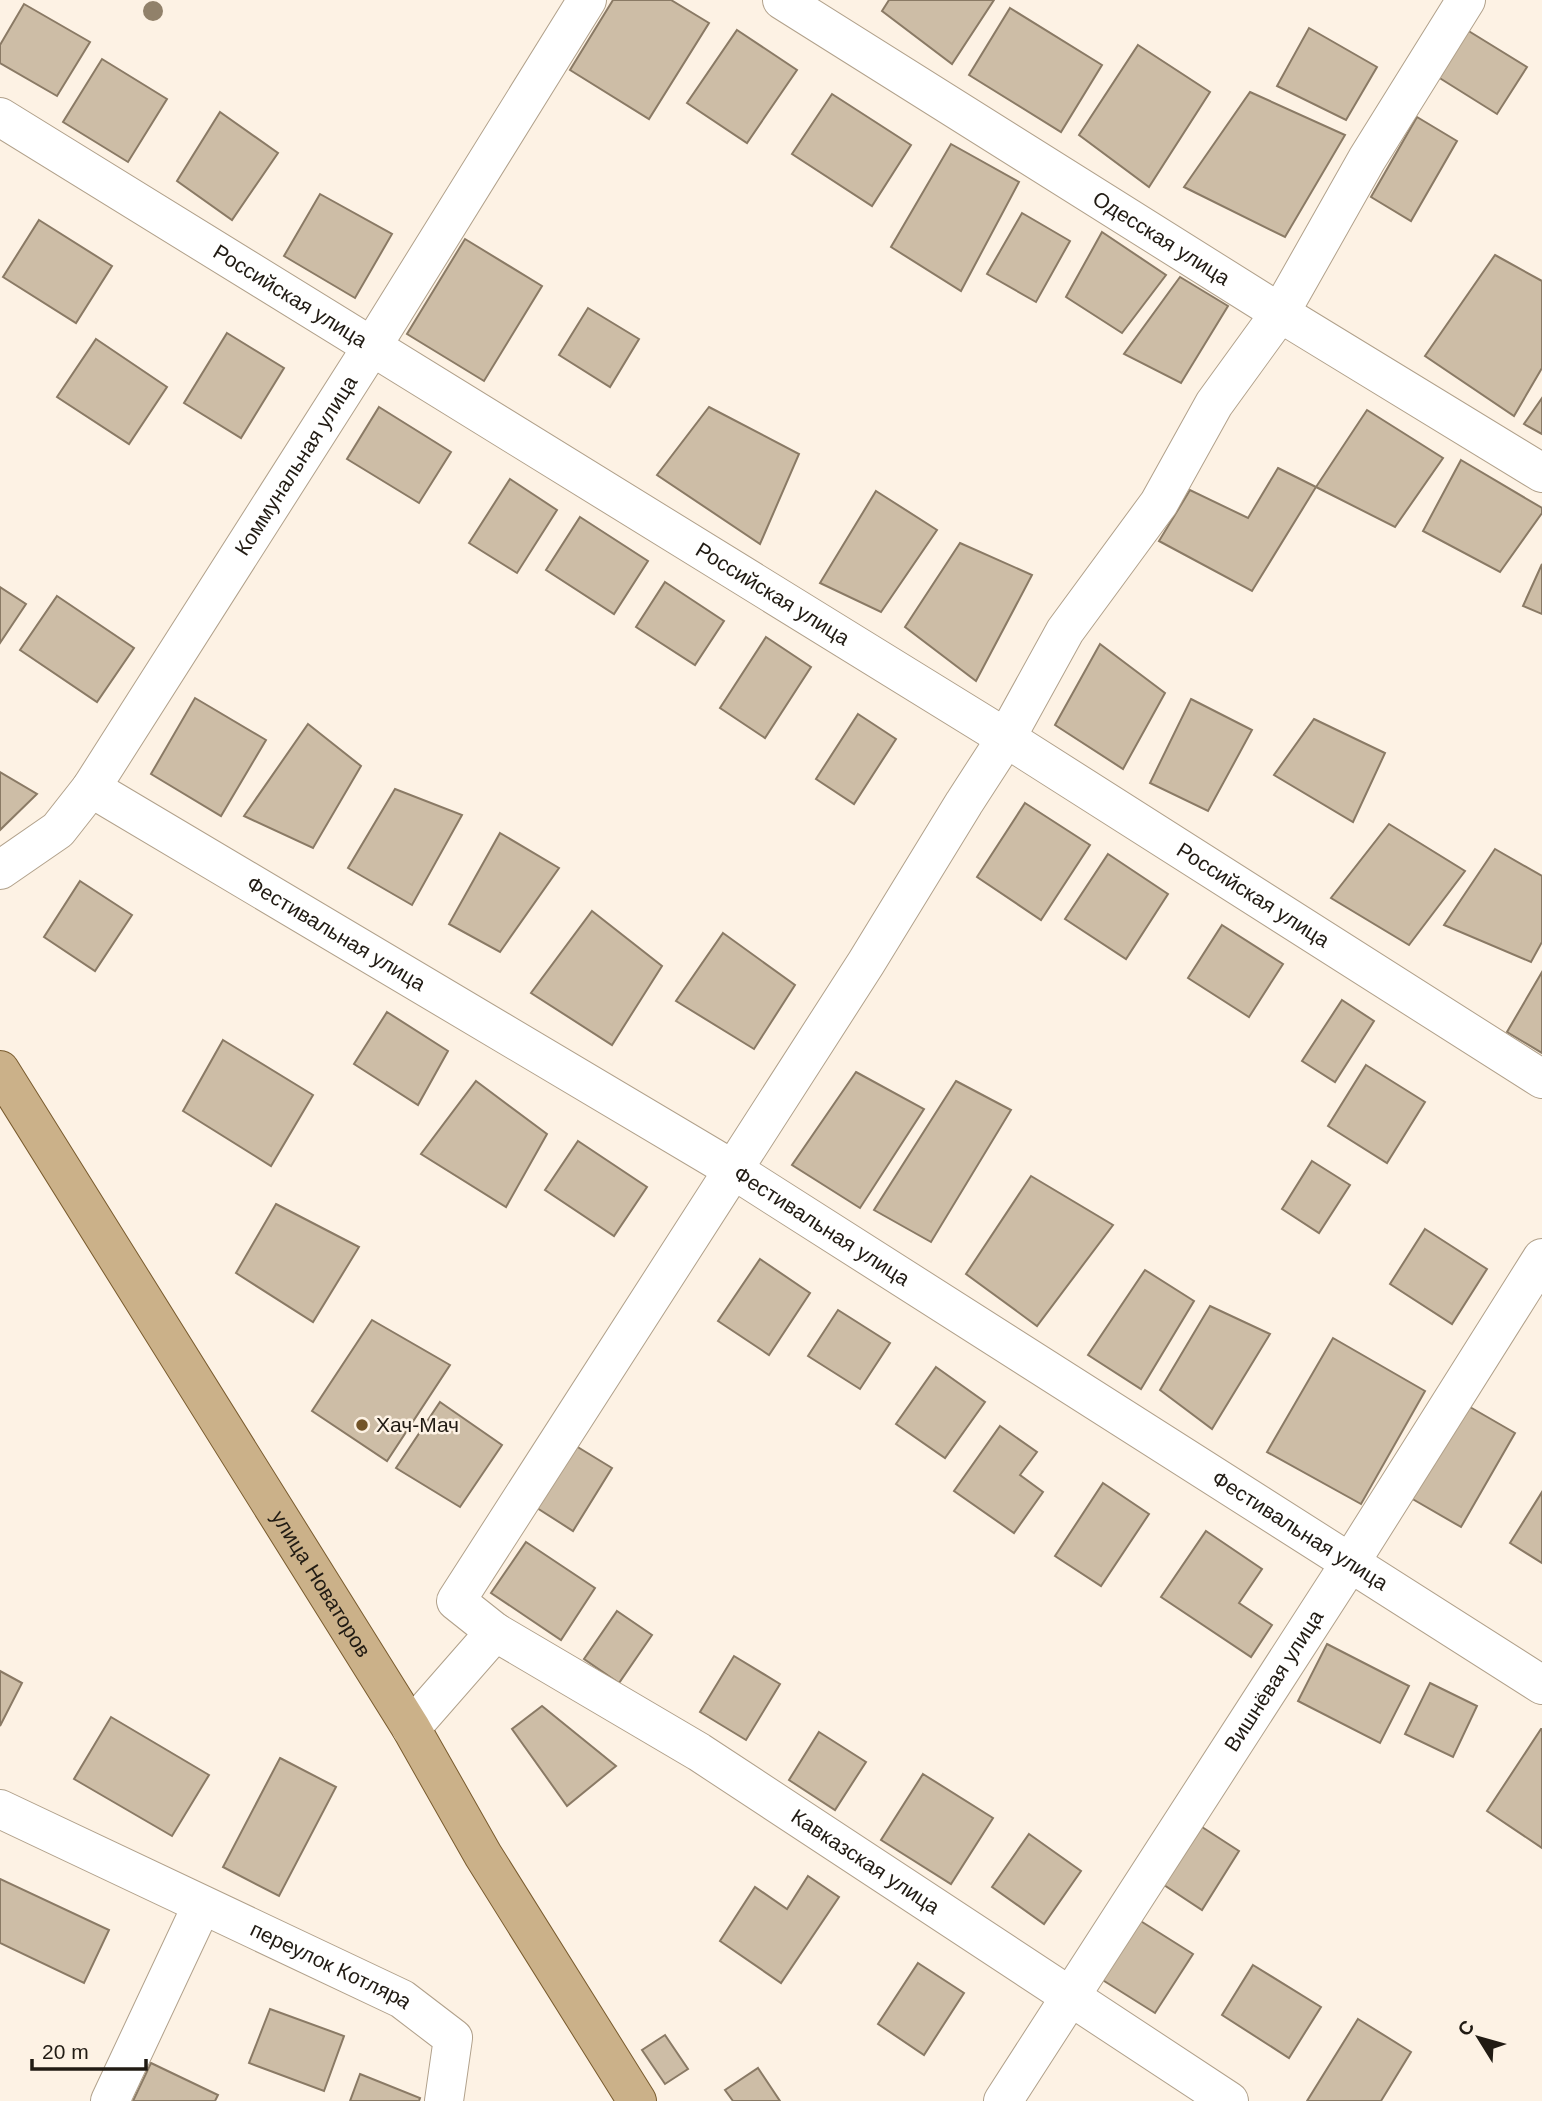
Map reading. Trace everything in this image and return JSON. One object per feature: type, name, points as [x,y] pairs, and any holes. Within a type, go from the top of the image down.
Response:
[{"type":"main road","name":"улица Новаторов","points":[[0,1070],[411,1728],[483,1855],[637,2101]]},
{"type":"street","name":"Коммунальная улица","points":[[0,870],[58,831],[91,788],[372,348],[587,0]]},
{"type":"street","name":"Одесская улица","points":[[782,0],[1280,313],[1542,472]]},
{"type":"street","points":[[732,1169],[866,963],[1006,738],[1065,631],[1159,503],[1214,404],[1280,313],[1367,159],[1466,0]]},
{"type":"street","name":"Российская улица","points":[[0,117],[1006,738],[1542,1079]]},
{"type":"street","name":"Фестивальная улица","points":[[91,788],[732,1169],[1542,1685]]},
{"type":"street","name":"Кавказская улица","points":[[732,1169],[456,1601],[495,1632],[699,1752],[1229,2101]]},
{"type":"street","name":"Вишнёвая улица","points":[[1003,2101],[1350,1563],[1542,1258]]},
{"type":"street","points":[[411,1728],[495,1632]]},
{"type":"street","name":"переулок Котляра","points":[[0,1810],[402,1999],[453,2038],[444,2101]]},
{"type":"street","points":[[110,2101],[202,1905]]},
{"type":"building","points":[[613,0],[671,0],[709,23],[649,119],[570,70]]},
{"type":"building","points":[[889,0],[994,0],[952,64],[882,11]]},
{"type":"building","points":[[24,4],[90,42],[57,96],[0,63],[0,45]]},
{"type":"building","points":[[1010,8],[1102,65],[1061,132],[969,75]]},
{"type":"building","points":[[1309,28],[1377,67],[1346,120],[1277,86]]},
{"type":"building","points":[[737,30],[797,70],[747,143],[687,103]]},
{"type":"building","points":[[1467,30],[1527,67],[1497,114],[1438,77]]},
{"type":"building","points":[[1138,45],[1210,92],[1149,187],[1079,135]]},
{"type":"building","points":[[102,59],[167,99],[128,162],[63,122]]},
{"type":"building","points":[[1250,92],[1345,135],[1285,237],[1184,187]]},
{"type":"building","points":[[832,94],[911,145],[872,206],[792,154]]},
{"type":"building","points":[[220,112],[278,153],[232,220],[177,181]]},
{"type":"building","points":[[1417,117],[1457,141],[1411,221],[1371,197]]},
{"type":"building","points":[[951,144],[1019,182],[961,291],[891,247]]},
{"type":"building","points":[[320,194],[392,234],[355,298],[284,256]]},
{"type":"building","points":[[1022,213],[1070,241],[1036,302],[987,274]]},
{"type":"building","points":[[39,220],[112,266],[76,323],[3,277]]},
{"type":"building","points":[[1102,232],[1166,275],[1122,333],[1066,297]]},
{"type":"building","points":[[465,239],[542,286],[484,381],[407,334]]},
{"type":"building","points":[[1495,255],[1542,281],[1542,368],[1514,416],[1425,356]]},
{"type":"building","points":[[1180,277],[1228,306],[1181,383],[1124,354]]},
{"type":"building","points":[[588,308],[639,339],[610,387],[559,355]]},
{"type":"building","points":[[227,333],[284,368],[241,438],[184,403]]},
{"type":"building","points":[[96,339],[167,387],[129,444],[57,397]]},
{"type":"building","points":[[1542,398],[1542,434],[1524,424]]},
{"type":"building","points":[[379,407],[451,452],[419,503],[347,459]]},
{"type":"building","points":[[709,407],[799,454],[760,544],[657,475]]},
{"type":"building","points":[[1367,410],[1443,458],[1395,527],[1316,487]]},
{"type":"building","points":[[1461,460],[1542,508],[1542,513],[1500,572],[1423,531]]},
{"type":"building","points":[[1278,468],[1316,487],[1252,591],[1159,541],[1190,490],[1248,518]]},
{"type":"building","points":[[510,479],[557,510],[517,573],[469,543]]},
{"type":"building","points":[[876,491],[937,530],[881,612],[820,583]]},
{"type":"building","points":[[580,517],[648,561],[614,614],[546,570]]},
{"type":"building","points":[[960,543],[1032,575],[976,681],[905,627]]},
{"type":"building","points":[[1542,564],[1542,614],[1523,606]]},
{"type":"building","points":[[665,582],[724,621],[695,665],[636,627]]},
{"type":"building","points":[[0,587],[26,604],[0,643]]},
{"type":"building","points":[[57,596],[134,648],[97,702],[20,650]]},
{"type":"building","points":[[766,637],[811,667],[765,738],[720,708]]},
{"type":"building","points":[[1100,644],[1165,693],[1123,769],[1055,725]]},
{"type":"building","points":[[195,698],[266,740],[221,816],[151,774]]},
{"type":"building","points":[[1191,699],[1252,730],[1208,811],[1150,783]]},
{"type":"building","points":[[858,714],[896,739],[854,804],[816,779]]},
{"type":"building","points":[[1314,719],[1385,753],[1353,822],[1274,775]]},
{"type":"building","points":[[308,724],[361,766],[313,848],[244,816]]},
{"type":"building","points":[[0,772],[37,794],[0,830]]},
{"type":"building","points":[[395,789],[462,815],[412,905],[348,868]]},
{"type":"building","points":[[1025,803],[1090,845],[1041,920],[977,877]]},
{"type":"building","points":[[1389,824],[1465,871],[1409,945],[1331,898]]},
{"type":"building","points":[[500,833],[559,868],[500,952],[449,924]]},
{"type":"building","points":[[1495,849],[1542,876],[1542,942],[1531,962],[1444,925]]},
{"type":"building","points":[[1108,854],[1168,894],[1126,959],[1065,919]]},
{"type":"building","points":[[80,881],[132,915],[95,971],[44,937]]},
{"type":"building","points":[[592,911],[662,966],[612,1045],[531,993]]},
{"type":"building","points":[[1222,925],[1283,964],[1249,1017],[1188,978]]},
{"type":"building","points":[[723,933],[795,985],[754,1049],[676,1001]]},
{"type":"building","points":[[1542,972],[1542,1053],[1507,1032]]},
{"type":"building","points":[[1342,1000],[1374,1021],[1335,1082],[1302,1061]]},
{"type":"building","points":[[387,1012],[448,1051],[418,1105],[354,1064]]},
{"type":"building","points":[[223,1040],[313,1095],[271,1166],[183,1111]]},
{"type":"building","points":[[1366,1065],[1425,1102],[1387,1163],[1328,1126]]},
{"type":"building","points":[[856,1072],[924,1109],[860,1208],[792,1165]]},
{"type":"building","points":[[476,1081],[547,1134],[506,1207],[421,1154]]},
{"type":"building","points":[[956,1081],[1011,1110],[931,1242],[874,1210]]},
{"type":"building","points":[[578,1141],[647,1187],[614,1236],[545,1190]]},
{"type":"building","points":[[1312,1161],[1350,1185],[1319,1233],[1282,1209]]},
{"type":"building","points":[[1031,1176],[1113,1225],[1037,1326],[966,1274]]},
{"type":"building","points":[[276,1204],[359,1247],[313,1322],[236,1273]]},
{"type":"building","points":[[1425,1229],[1487,1269],[1452,1324],[1390,1284]]},
{"type":"building","points":[[760,1259],[810,1293],[769,1355],[718,1321]]},
{"type":"building","points":[[1145,1270],[1194,1301],[1141,1389],[1088,1355]]},
{"type":"building","points":[[1210,1306],[1270,1334],[1212,1429],[1160,1390]]},
{"type":"building","points":[[838,1310],[890,1343],[860,1389],[808,1356]]},
{"type":"building","points":[[372,1320],[450,1365],[387,1461],[312,1411]]},
{"type":"building","points":[[1333,1338],[1425,1391],[1361,1504],[1267,1452]]},
{"type":"building","points":[[936,1367],[985,1402],[945,1458],[896,1424]]},
{"type":"building","points":[[440,1402],[502,1445],[460,1507],[396,1468]]},
{"type":"building","points":[[1463,1403],[1515,1433],[1461,1527],[1409,1497]]},
{"type":"building","points":[[1000,1426],[1037,1452],[1020,1475],[1043,1492],[1014,1533],[954,1491]]},
{"type":"building","points":[[576,1446],[612,1468],[573,1531],[537,1508]]},
{"type":"building","points":[[1103,1483],[1149,1514],[1101,1586],[1055,1556]]},
{"type":"building","points":[[1542,1492],[1542,1563],[1510,1543]]},
{"type":"building","points":[[1206,1531],[1262,1569],[1239,1603],[1272,1625],[1251,1657],[1161,1597]]},
{"type":"building","points":[[526,1542],[595,1588],[561,1640],[491,1593]]},
{"type":"building","points":[[617,1611],[652,1635],[619,1683],[584,1659]]},
{"type":"building","points":[[1327,1644],[1409,1686],[1380,1743],[1298,1701]]},
{"type":"building","points":[[734,1656],[780,1684],[746,1740],[700,1712]]},
{"type":"building","points":[[0,1671],[22,1683],[0,1726]]},
{"type":"building","points":[[1430,1683],[1477,1706],[1453,1757],[1405,1734]]},
{"type":"building","points":[[542,1706],[616,1766],[567,1806],[512,1729]]},
{"type":"building","points":[[111,1717],[209,1775],[172,1836],[74,1779]]},
{"type":"building","points":[[1542,1729],[1542,1848],[1487,1811]]},
{"type":"building","points":[[819,1732],[866,1762],[835,1810],[789,1780]]},
{"type":"building","points":[[280,1758],[336,1787],[279,1896],[223,1867]]},
{"type":"building","points":[[923,1774],[993,1818],[951,1884],[881,1840]]},
{"type":"building","points":[[1202,1827],[1239,1851],[1202,1910],[1164,1885]]},
{"type":"building","points":[[1029,1834],[1081,1871],[1044,1924],[992,1887]]},
{"type":"building","points":[[808,1876],[839,1897],[781,1983],[720,1941],[755,1887],[787,1909]]},
{"type":"building","points":[[0,1879],[109,1930],[84,1983],[0,1943]]},
{"type":"building","points":[[1139,1920],[1193,1954],[1155,2013],[1101,1979]]},
{"type":"building","points":[[918,1963],[964,1993],[924,2055],[878,2024]]},
{"type":"building","points":[[1253,1965],[1321,2007],[1289,2058],[1222,2015]]},
{"type":"building","points":[[270,2009],[344,2036],[324,2091],[249,2063]]},
{"type":"building","points":[[1358,2019],[1411,2052],[1381,2101],[1307,2101]]},
{"type":"building","points":[[665,2035],[688,2069],[665,2084],[642,2050]]},
{"type":"building","points":[[151,2063],[218,2095],[215,2101],[133,2101]]},
{"type":"building","points":[[758,2068],[780,2101],[733,2101],[725,2090]]},
{"type":"building","points":[[360,2074],[420,2098],[419,2101],[350,2101]]},
{"type":"place","name":"Хач-Мач","points":[[362,1425]]}]
